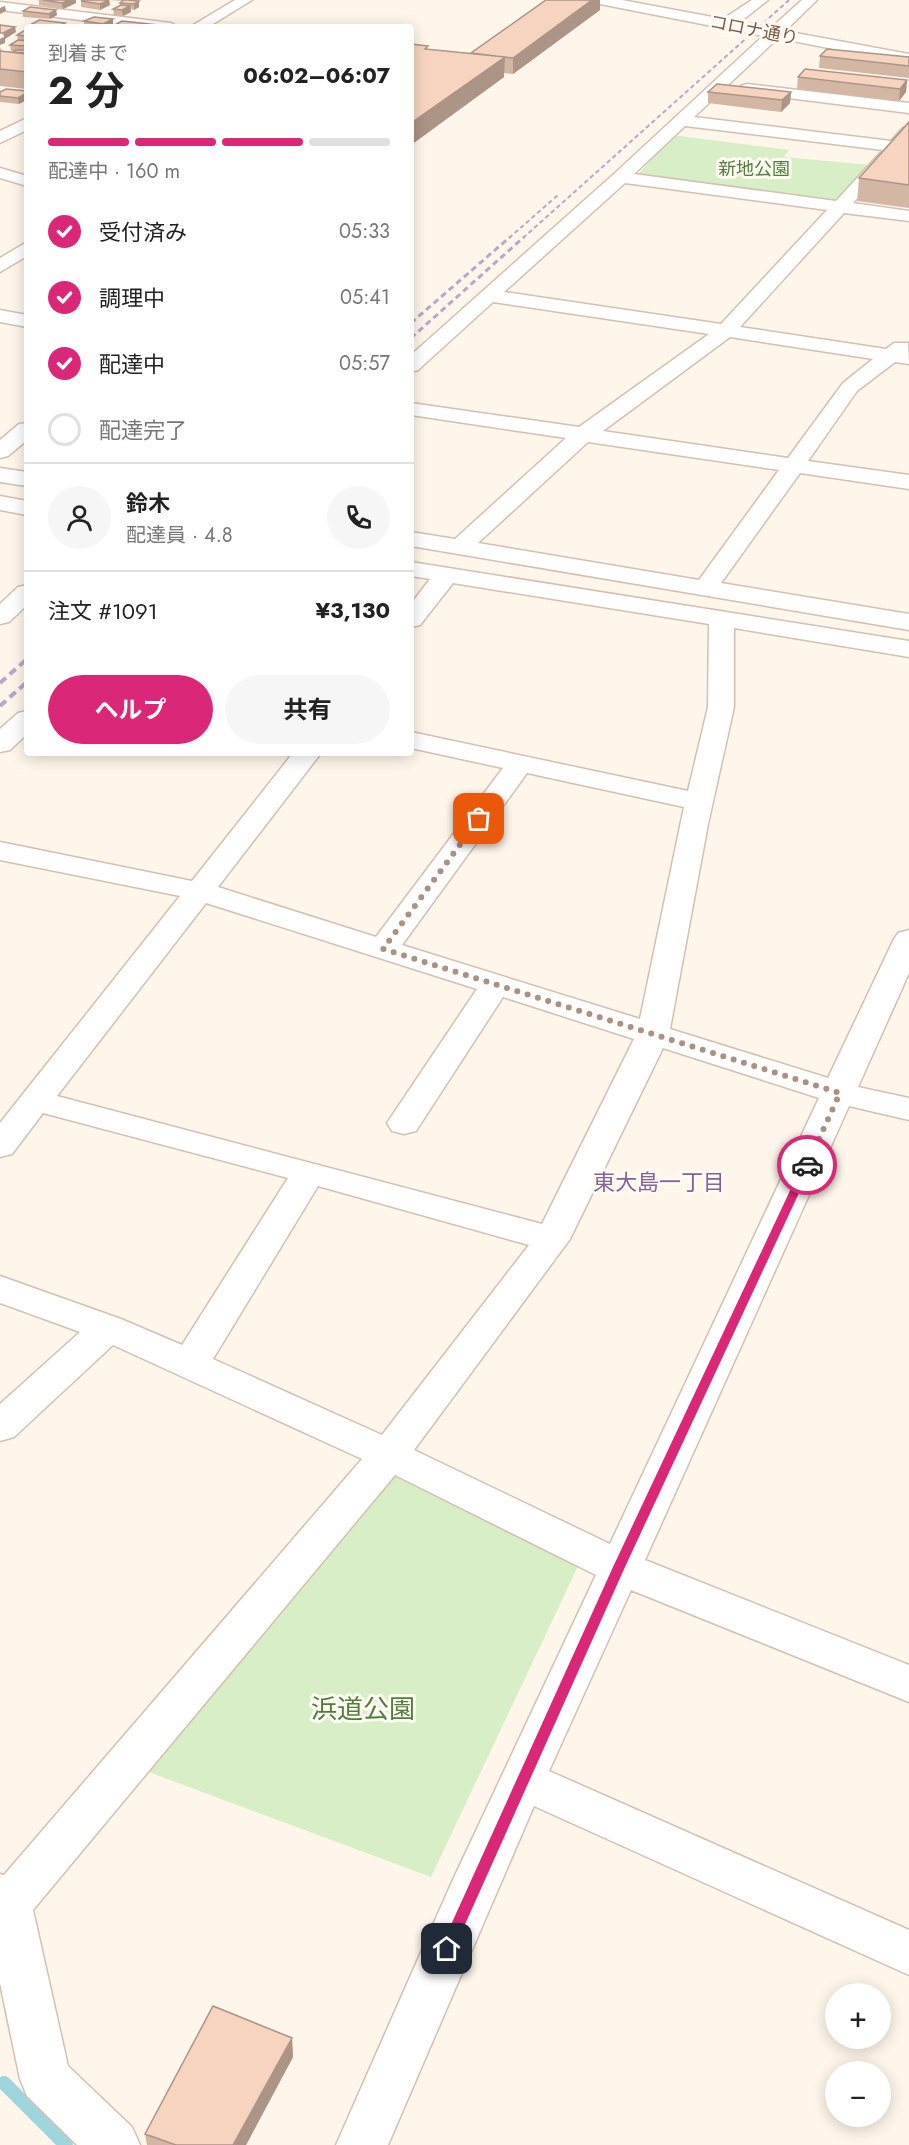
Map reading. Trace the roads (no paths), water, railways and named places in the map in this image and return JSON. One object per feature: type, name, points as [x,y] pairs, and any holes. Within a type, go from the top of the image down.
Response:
[{"type":"street","points":[[0,22],[46,0]]},
{"type":"street","points":[[202,24],[245,0]]},
{"type":"street","name":"コロナ通り","points":[[600,0],[909,59]]},
{"type":"street","points":[[722,24],[734,20],[761,0]]},
{"type":"street","points":[[414,363],[621,177],[679,120],[777,34],[810,0]]},
{"type":"street","points":[[0,6],[147,24]]},
{"type":"street","points":[[719,86],[909,108]]},
{"type":"street","points":[[679,120],[895,146]]},
{"type":"street","points":[[0,138],[24,125]]},
{"type":"street","points":[[460,547],[584,434],[726,331],[909,131]]},
{"type":"street","points":[[0,173],[24,180]]},
{"type":"street","points":[[621,177],[909,216]]},
{"type":"street","points":[[0,266],[24,250]]},
{"type":"street","points":[[490,296],[900,357]]},
{"type":"street","points":[[0,316],[24,320]]},
{"type":"street","points":[[114,2145],[45,2079],[4,1900],[388,1455],[552,1239],[653,1034],[699,802],[721,707],[719,603],[794,464],[850,387],[900,357],[909,339]]},
{"type":"street","points":[[414,409],[909,482]]},
{"type":"street","points":[[0,451],[24,431]]},
{"type":"street","points":[[0,475],[24,479]]},
{"type":"street","points":[[0,488],[24,492]]},
{"type":"street","points":[[0,503],[24,507]]},
{"type":"street","points":[[414,539],[460,547],[719,603],[909,648]]},
{"type":"street","points":[[414,553],[909,634]]},
{"type":"street","points":[[414,569],[909,622]]},
{"type":"street","points":[[414,616],[447,574]]},
{"type":"street","points":[[0,617],[24,595]]},
{"type":"street","points":[[0,744],[24,722]]},
{"type":"street","points":[[414,741],[699,802]]},
{"type":"street","points":[[0,1146],[305,756]]},
{"type":"street","points":[[383,949],[520,764]]},
{"type":"street","points":[[0,851],[199,891],[840,1093],[909,1109]]},
{"type":"street","points":[[362,2145],[522,1780],[909,939]]},
{"type":"street","points":[[404,1123],[495,985]]},
{"type":"street","points":[[36,1101],[309,1172],[552,1239]]},
{"type":"street","points":[[190,1364],[309,1172]]},
{"type":"street","points":[[0,1289],[108,1328],[190,1364],[388,1455],[619,1567],[909,1684]]},
{"type":"street","points":[[0,1427],[108,1328]]},
{"type":"street","points":[[522,1780],[909,1953]]},
{"type":"waterway","points":[[4,2083],[66,2145]]},
{"type":"railway","points":[[523,238],[789,0]]},
{"type":"railway","points":[[509,238],[558,195]]},
{"type":"railway","points":[[414,320],[510,237]]},
{"type":"railway","points":[[414,335],[524,237]]},
{"type":"railway","points":[[0,683],[24,662]]},
{"type":"railway","points":[[0,706],[24,685]]},
{"type":"district","name":"東大島一丁目","points":[[659,1182]]},
{"type":"park label","name":"新地公園","points":[[754,169]]},
{"type":"park label","name":"浜道公園","points":[[363,1709]]}]
